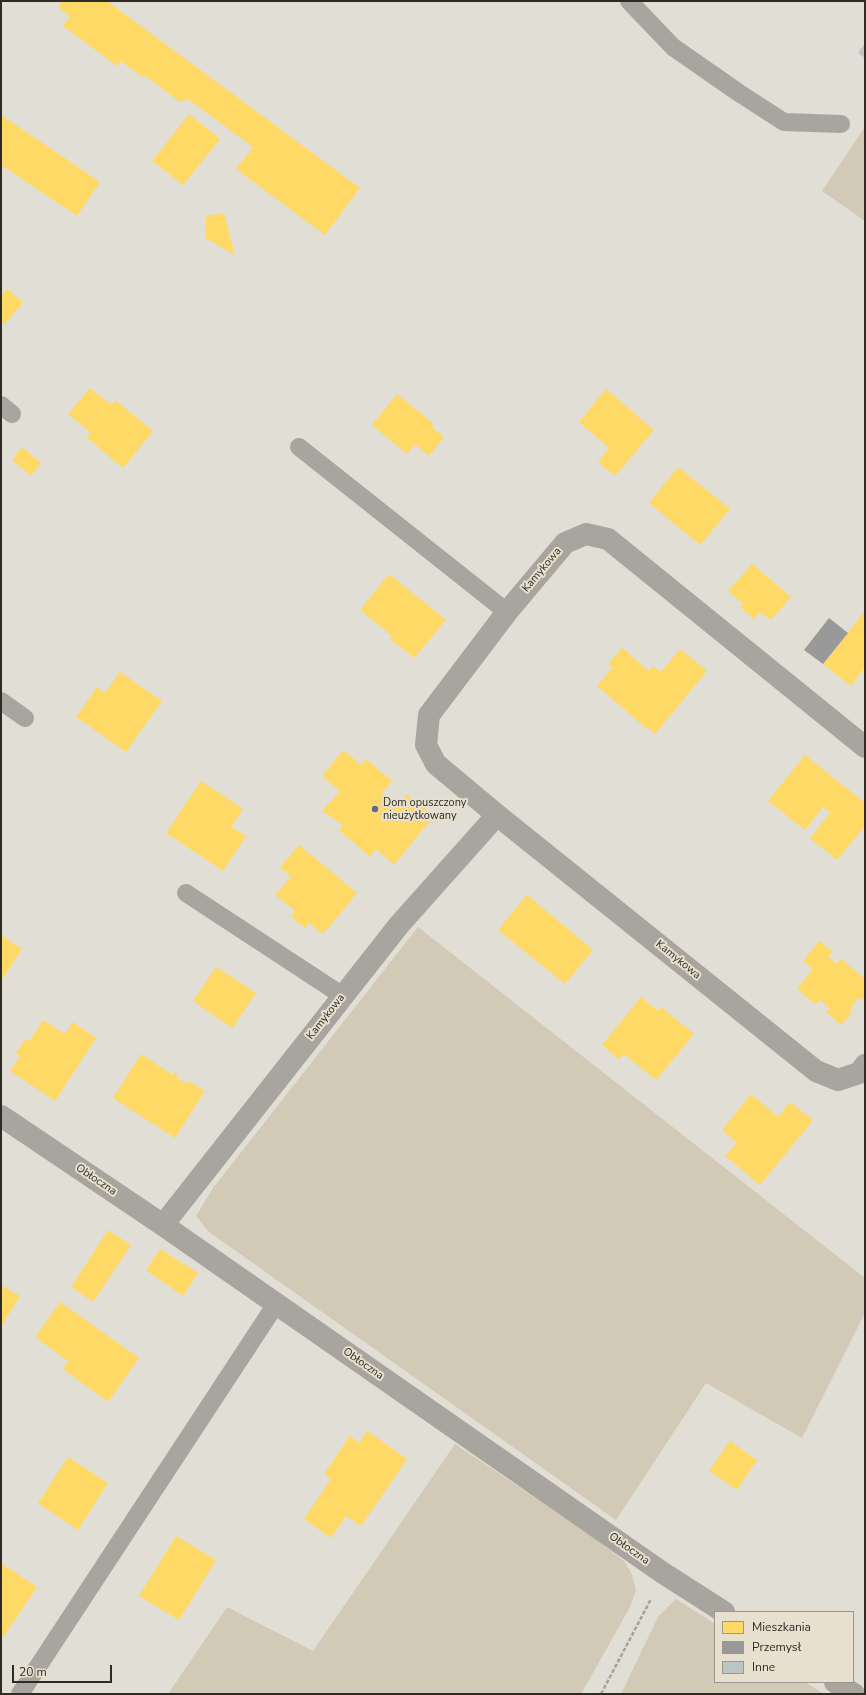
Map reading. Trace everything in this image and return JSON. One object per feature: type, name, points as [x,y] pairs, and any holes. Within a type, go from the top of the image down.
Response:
[{"type":"street","name":"Kamykowa","points":[[865,747],[608,539],[586,534],[565,543],[507,612],[429,715],[426,744],[436,764],[497,815],[816,1071],[838,1080],[859,1073],[865,1065]]},
{"type":"street","name":"Kamykowa","points":[[163,1225],[399,925],[497,815]]},
{"type":"street","name":"Obłoczna","points":[[1,1116],[163,1225],[663,1573],[722,1611]]},
{"type":"street","points":[[837,1683],[854,1694]]},
{"type":"lane","points":[[629,1],[673,47],[784,122],[841,124]]},
{"type":"lane","points":[[299,447],[507,612]]},
{"type":"lane","points":[[1,701],[25,718]]},
{"type":"lane","points":[[186,893],[343,996]]},
{"type":"lane","points":[[20,1694],[276,1304]]},
{"type":"path","points":[[601,1694],[637,1628],[663,1573]]},
{"type":"shaded area","points":[[865,127],[865,221],[822,191]]},
{"type":"shaded area","points":[[418,927],[865,1278],[865,1313],[802,1438],[706,1383],[616,1520],[209,1232],[196,1216],[213,1188]]},
{"type":"shaded area","points":[[455,1444],[592,1536],[625,1562],[632,1575],[636,1590],[629,1609],[581,1694],[168,1694],[227,1607],[313,1651]]},
{"type":"shaded area","points":[[676,1599],[714,1623],[714,1683],[807,1683],[824,1694],[621,1694],[658,1617]]},
{"type":"building: Mieszkania","points":[[63,1],[107,1],[360,188],[325,235],[236,169],[253,147],[188,99],[180,102],[144,75],[142,77],[121,61],[117,66],[63,26],[70,16],[58,7]]},
{"type":"building: Mieszkania","points":[[189,114],[220,139],[183,185],[152,161]]},
{"type":"building: Mieszkania","points":[[1,115],[100,182],[77,216],[1,165]]},
{"type":"building: Mieszkania","points":[[224,213],[235,255],[205,238],[206,216]]},
{"type":"building: Mieszkania","points":[[7,289],[23,302],[5,324],[1,321],[1,296]]},
{"type":"building: Mieszkania","points":[[90,388],[112,405],[115,400],[153,431],[123,468],[86,437],[91,433],[68,414]]},
{"type":"building: Mieszkania","points":[[606,389],[654,430],[615,476],[598,462],[609,448],[579,422]]},
{"type":"building: Mieszkania","points":[[397,394],[434,424],[432,427],[444,437],[429,456],[415,444],[407,454],[372,425]]},
{"type":"building: Mieszkania","points":[[22,447],[41,463],[31,476],[12,460]]},
{"type":"building: Mieszkania","points":[[678,467],[730,509],[700,545],[649,503]]},
{"type":"building: Mieszkania","points":[[752,564],[791,597],[771,620],[760,612],[754,619],[740,607],[743,604],[728,591]]},
{"type":"building: Mieszkania","points":[[389,574],[446,620],[414,658],[390,639],[392,636],[360,610]]},
{"type":"building: Mieszkania","points":[[865,611],[865,667],[851,686],[823,664]]},
{"type":"building: Mieszkania","points":[[622,648],[649,671],[653,666],[661,672],[680,649],[707,671],[655,734],[648,728],[647,729],[597,686],[613,667],[608,664]]},
{"type":"building: Mieszkania","points":[[120,672],[162,701],[126,752],[76,717],[97,687],[105,693]]},
{"type":"building: Mieszkania","name":"Dom opuszczony nieużytkowany","points":[[343,750],[361,765],[366,759],[392,781],[382,793],[398,806],[407,794],[434,816],[394,865],[376,849],[370,857],[339,830],[343,825],[322,811],[340,791],[322,776]]},
{"type":"building: Mieszkania","points":[[805,755],[865,803],[865,826],[837,860],[810,838],[830,813],[823,807],[805,830],[768,801]]},
{"type":"building: Mieszkania","points":[[201,781],[243,809],[231,827],[246,836],[223,871],[166,833]]},
{"type":"building: Mieszkania","points":[[299,845],[357,893],[323,934],[309,923],[305,928],[291,917],[295,911],[275,895],[291,877],[280,867]]},
{"type":"building: Mieszkania","points":[[527,895],[593,950],[565,984],[498,930]]},
{"type":"building: Mieszkania","points":[[1,935],[22,949],[1,981]]},
{"type":"building: Mieszkania","points":[[819,941],[833,952],[828,957],[837,964],[841,959],[865,979],[865,996],[862,1000],[859,997],[850,1008],[853,1011],[841,1025],[826,1012],[829,1008],[820,1000],[816,1005],[797,989],[813,969],[803,961]]},
{"type":"building: Mieszkania","points":[[216,967],[256,993],[232,1028],[193,1001]]},
{"type":"building: Mieszkania","points":[[641,997],[658,1011],[661,1007],[694,1034],[656,1080],[624,1054],[619,1059],[602,1045]]},
{"type":"building: Mieszkania","points":[[43,1020],[65,1034],[73,1022],[96,1038],[55,1101],[10,1071],[20,1056],[16,1053],[25,1039],[29,1042]]},
{"type":"building: Mieszkania","points":[[141,1054],[173,1075],[175,1072],[178,1074],[176,1077],[187,1084],[189,1081],[205,1091],[175,1138],[113,1098]]},
{"type":"building: Mieszkania","points":[[751,1094],[778,1117],[790,1102],[813,1120],[760,1185],[725,1156],[737,1143],[722,1130]]},
{"type":"building: Mieszkania","points":[[108,1230],[131,1245],[93,1302],[71,1287]]},
{"type":"building: Mieszkania","points":[[160,1249],[198,1273],[183,1296],[146,1270]]},
{"type":"building: Mieszkania","points":[[1,1285],[20,1296],[1,1327]]},
{"type":"building: Mieszkania","points":[[60,1302],[139,1358],[108,1402],[63,1369],[68,1361],[35,1337]]},
{"type":"building: Mieszkania","points":[[367,1431],[407,1459],[361,1526],[346,1516],[331,1538],[304,1519],[331,1479],[324,1474],[350,1436],[359,1443]]},
{"type":"building: Mieszkania","points":[[730,1441],[757,1460],[737,1490],[709,1471]]},
{"type":"building: Mieszkania","points":[[68,1457],[108,1483],[78,1530],[38,1503]]},
{"type":"building: Mieszkania","points":[[176,1536],[216,1560],[179,1620],[139,1596]]},
{"type":"building: Mieszkania","points":[[1,1564],[37,1587],[1,1640]]},
{"type":"building: Przemysł","points":[[829,618],[848,633],[823,664],[804,650]]},
{"type":"building: Inne","points":[[865,43],[865,58],[858,53]]},
{"type":"place","name":"Dom opuszczony nieużytkowany","points":[[375,809]]}]
